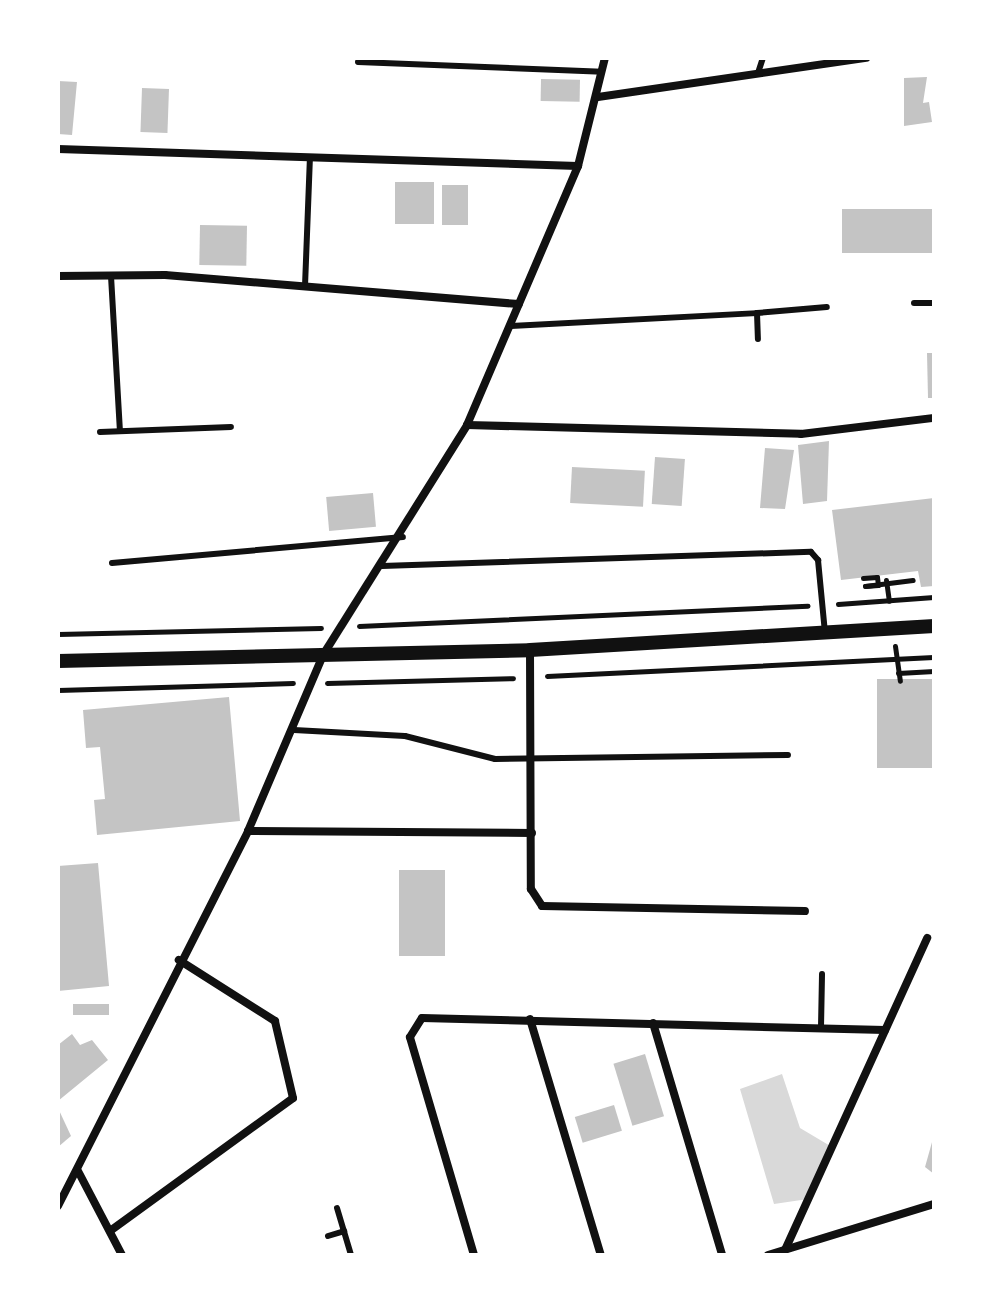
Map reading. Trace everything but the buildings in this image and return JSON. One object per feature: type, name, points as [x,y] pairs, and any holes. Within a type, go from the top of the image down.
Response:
[{"type":"street","points":[[58,1206],[78,1171],[179,960],[248,831],[294,730],[323,655],[403,537],[467,425],[578,166],[598,97],[605,58]]},
{"type":"street","points":[[598,97],[866,58]]},
{"type":"street","points":[[58,149],[578,166]]},
{"type":"street","points":[[58,276],[305,286],[519,304]]},
{"type":"street","points":[[467,425],[801,434],[934,418]]},
{"type":"street","points":[[58,661],[530,650],[934,626]]},
{"type":"street","points":[[530,650],[534,759],[531,889],[542,906],[805,911]]},
{"type":"street","points":[[248,831],[532,833]]},
{"type":"street","points":[[785,1252],[927,938]]},
{"type":"street","points":[[110,1231],[293,1098],[275,1021],[179,960]]},
{"type":"street","points":[[474,1255],[410,1037],[414,1026],[435,1015],[885,1030]]},
{"type":"street","points":[[530,1019],[601,1255]]},
{"type":"street","points":[[653,1023],[722,1255]]},
{"type":"street","points":[[78,1171],[122,1255]]},
{"type":"street","points":[[768,1255],[934,1204]]},
{"type":"lane","points":[[758,73],[763,58]]},
{"type":"lane","points":[[358,62],[602,72]]},
{"type":"lane","points":[[305,286],[310,157]]},
{"type":"lane","points":[[111,276],[120,431]]},
{"type":"lane","points":[[914,303],[934,303]]},
{"type":"lane","points":[[511,326],[827,307]]},
{"type":"lane","points":[[757,313],[758,339]]},
{"type":"lane","points":[[100,432],[231,427]]},
{"type":"lane","points":[[112,563],[403,537]]},
{"type":"lane","points":[[382,566],[512,567],[805,551],[818,560],[825,633]]},
{"type":"lane","points":[[294,730],[405,736],[495,759],[788,755]]},
{"type":"lane","points":[[821,1027],[822,974]]},
{"type":"lane","points":[[337,1208],[351,1255]]},
{"type":"lane","points":[[328,1236],[344,1231]]},
{"type":"path","points":[[862,581],[877,577],[878,585],[865,586],[876,580],[904,578],[905,585],[897,586],[896,582],[904,581],[913,580]]},
{"type":"path","points":[[58,634],[342,626],[823,605],[934,597]]},
{"type":"path","points":[[58,690],[532,677],[934,657]]},
{"type":"path","points":[[898,673],[934,671]]},
{"type":"shaded area","points":[[782,1074],[800,1128],[832,1147],[808,1199],[774,1204],[740,1089]]}]
